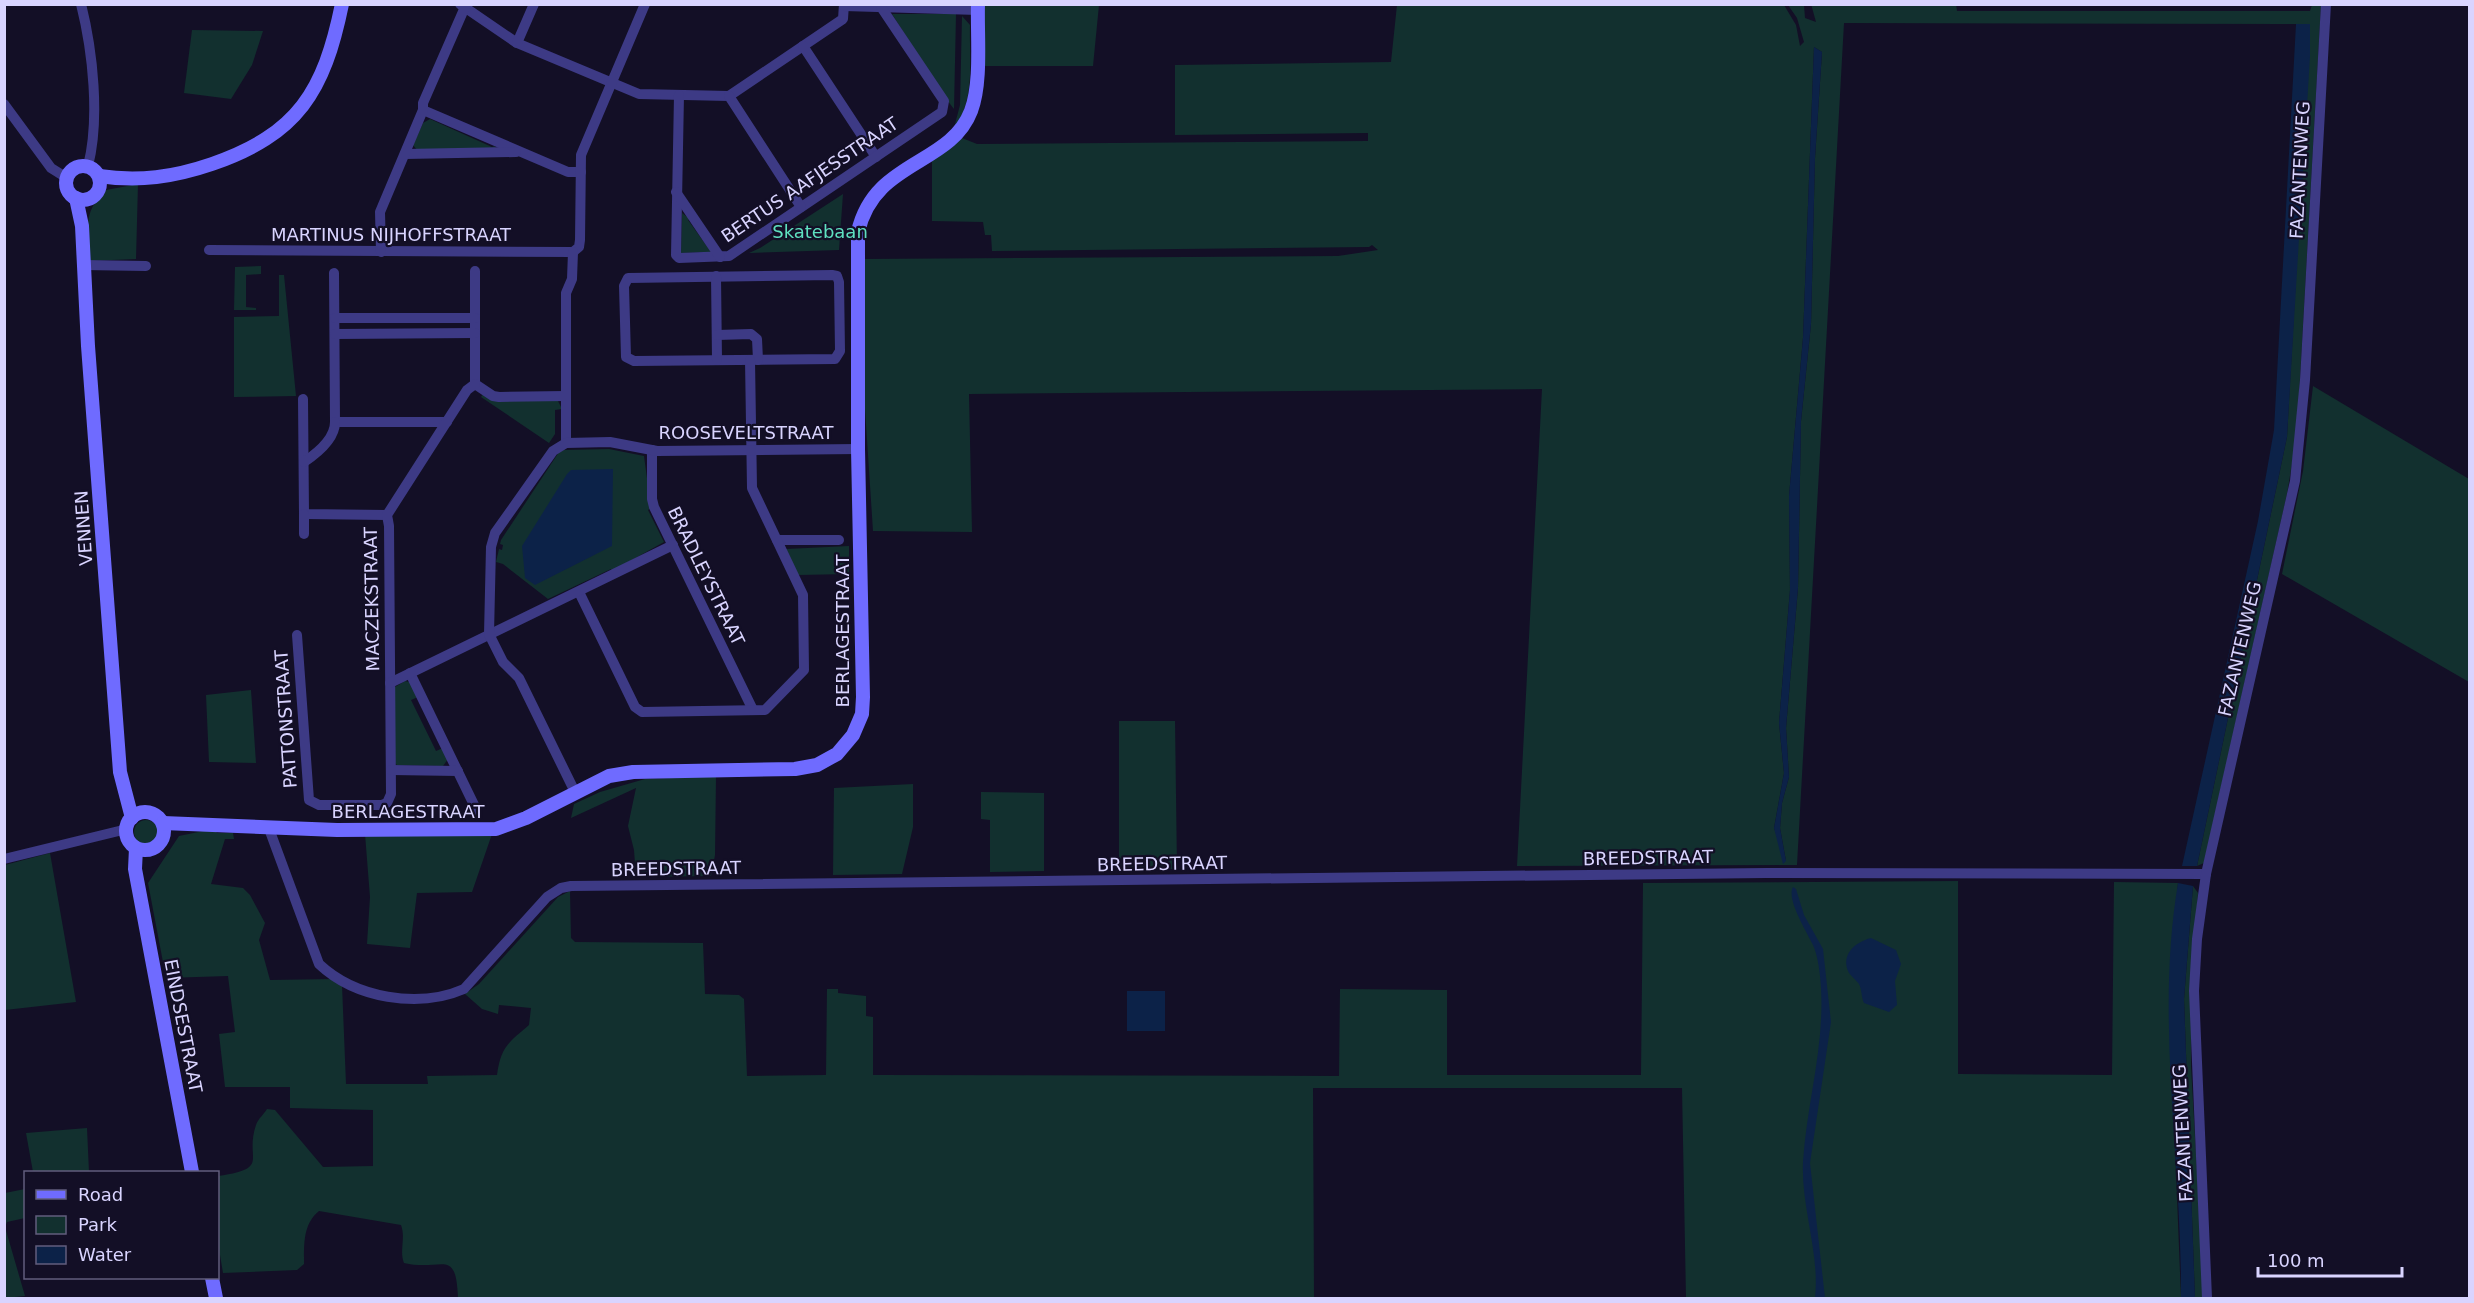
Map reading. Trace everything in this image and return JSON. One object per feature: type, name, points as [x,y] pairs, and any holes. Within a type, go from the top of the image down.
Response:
[{"type":"street","points":[[81,4],[90,46],[92,79],[92,145],[88,166],[100,182]]},
{"type":"street","points":[[88,166],[74,168],[67,178],[68,191],[83,199],[100,182],[148,179],[197,169],[251,148],[276,134],[293,119],[317,82],[333,42],[342,4]]},
{"type":"street","points":[[517,43],[534,4]]},
{"type":"street","points":[[575,792],[519,678],[503,662],[489,634],[491,547],[495,533],[554,450],[566,443],[566,293],[572,279],[573,252],[579,247],[580,240],[581,155],[645,4]]},
{"type":"street","name":"FAZANTENWEG","points":[[2207,1299],[2194,991],[2197,939],[2206,874],[2295,481],[2305,380],[2326,4]]},
{"type":"street","points":[[381,252],[380,212],[423,110],[423,103],[462,6],[517,43],[639,94],[729,96],[843,19],[844,5],[978,7]]},
{"type":"street","name":"BERTUS AAFJESSTRAAT","points":[[720,257],[729,256],[876,157],[945,107],[944,101],[881,7]]},
{"type":"street","name":"BERLAGESTRAAT","points":[[163,829],[199,826],[268,826],[337,830],[496,829],[526,818],[575,792],[621,773],[807,768],[817,765],[846,744],[858,727],[863,697],[857,245],[861,219],[871,198],[880,188],[952,138],[967,120],[975,91],[978,7]]},
{"type":"street","points":[[803,46],[876,157]]},
{"type":"street","points":[[679,95],[676,192],[677,257],[720,257]]},
{"type":"street","points":[[729,96],[801,207]]},
{"type":"street","points":[[4,104],[51,168],[67,178]]},
{"type":"street","points":[[423,110],[568,172],[581,172]]},
{"type":"street","points":[[405,154],[520,152]]},
{"type":"street","points":[[676,192],[720,257]]},
{"type":"street","name":"VENNEN","points":[[83,199],[83,265],[120,772],[129,823]]},
{"type":"street","name":"MARTINUS NIJHOFFSTRAAT","points":[[209,250],[573,252]]},
{"type":"street","points":[[83,265],[146,266]]},
{"type":"street","points":[[475,271],[475,384],[499,397],[566,396]]},
{"type":"street","points":[[304,462],[319,452],[335,428],[334,273]]},
{"type":"street","points":[[716,276],[717,360]]},
{"type":"street","points":[[716,276],[837,276],[839,357],[629,361],[625,351],[624,286],[626,280],[716,276]]},
{"type":"street","points":[[335,318],[475,318]]},
{"type":"street","points":[[335,334],[475,333]]},
{"type":"street","points":[[579,592],[634,707],[642,712],[765,710],[804,670],[803,595],[752,488],[751,448],[754,360],[757,339],[752,334],[717,335]]},
{"type":"street","name":"MACZEKSTRAAT","points":[[309,800],[319,805],[382,805],[390,799],[389,526],[387,515],[467,390],[475,384]]},
{"type":"street","points":[[303,399],[304,534]]},
{"type":"street","points":[[335,423],[447,422]]},
{"type":"street","name":"ROOSEVELTSTRAAT","points":[[566,443],[610,442],[652,450],[858,449]]},
{"type":"street","name":"BRADLEYSTRAAT","points":[[652,450],[652,499],[753,710]]},
{"type":"street","points":[[304,514],[387,515]]},
{"type":"street","points":[[777,540],[839,540]]},
{"type":"street","points":[[390,683],[673,545]]},
{"type":"street","name":"PATTONSTRAAT","points":[[297,635],[309,800]]},
{"type":"street","points":[[410,673],[477,811]]},
{"type":"street","points":[[390,770],[458,771]]},
{"type":"street","points":[[124,789],[146,812],[156,815],[163,829],[159,845],[142,849],[127,837],[129,823]]},
{"type":"street","points":[[4,859],[129,823],[146,812]]},
{"type":"street","name":"BREEDSTRAAT","points":[[268,826],[319,964],[334,978],[348,986],[396,998],[449,995],[464,989],[547,897],[561,888],[571,886],[1766,873],[2206,874]]},
{"type":"street","name":"EINDSESTRAAT","points":[[142,849],[135,869],[192,1171]]},
{"type":"street","points":[[212,1279],[216,1299]]},
{"type":"green space","points":[[1811,4],[1956,4],[1957,11],[2310,11],[2312,5],[2321,5],[2297,433],[2287,494],[2204,863],[2197,866],[2287,437],[2310,24],[1844,23],[1797,865],[1517,866],[1542,389],[969,394],[972,532],[873,531],[864,394],[864,259],[1338,256],[1378,250],[1372,245],[1369,247],[992,251],[991,235],[985,235],[983,222],[932,221],[932,158],[962,138],[977,144],[1368,141],[1368,133],[1175,135],[1175,65],[1391,62],[1397,5],[1784,5],[1796,25],[1800,46],[1804,42],[1797,18],[1788,5],[1804,5],[1805,18],[1816,22]],"holes":[[[1814,47],[1822,52],[1815,158],[1811,324],[1801,421],[1798,588],[1786,728],[1789,777],[1782,803],[1780,828],[1786,861],[1774,828],[1784,773],[1779,723],[1790,590],[1789,496],[1803,338]]]},
{"type":"green space","points":[[984,5],[1099,5],[1093,66],[983,66]]},
{"type":"green space","points":[[892,14],[956,14],[954,109],[947,100]]},
{"type":"green space","points":[[962,16],[970,25],[970,79],[966,105],[954,128],[960,105]]},
{"type":"green space","points":[[192,30],[263,31],[252,65],[231,99],[184,93]]},
{"type":"green space","points":[[430,119],[492,147],[495,146],[494,150],[417,150],[413,145],[423,123]]},
{"type":"green space","points":[[138,184],[136,259],[88,261],[88,227],[93,206],[106,190]]},
{"type":"green space","name":"Skatebaan","points":[[843,194],[839,250],[749,253],[760,248]]},
{"type":"green space","points":[[682,213],[690,219],[688,220],[711,252],[681,253]]},
{"type":"green space","points":[[261,266],[261,274],[246,275],[246,307],[256,308],[256,310],[234,310],[235,267]]},
{"type":"green space","points":[[279,275],[284,275],[296,396],[234,397],[234,317],[279,316]]},
{"type":"green space","points":[[2313,386],[2469,479],[2469,682],[2282,574],[2303,471]]},
{"type":"green space","points":[[483,394],[558,401],[562,409],[555,410],[555,434],[549,443],[481,397]]},
{"type":"green space","points":[[609,449],[644,456],[651,508],[648,510],[664,542],[612,571],[611,569],[548,599],[503,564],[496,562],[499,549],[502,550],[501,540],[559,452]]},
{"type":"green space","points":[[849,546],[849,574],[798,575],[786,549]]},
{"type":"green space","points":[[405,681],[409,682],[418,697],[411,700],[436,751],[443,748],[448,759],[443,766],[397,765],[394,762],[395,687]]},
{"type":"green space","points":[[251,690],[256,763],[209,762],[206,695]]},
{"type":"green space","points":[[1119,721],[1175,721],[1177,869],[1119,870]]},
{"type":"green space","points":[[716,776],[715,855],[711,876],[636,877],[634,850],[628,826],[636,788],[571,818],[574,804],[600,792],[645,779]]},
{"type":"green space","points":[[913,784],[913,827],[902,874],[833,875],[834,788]]},
{"type":"green space","points":[[981,792],[1044,793],[1044,871],[990,872],[990,820],[981,819]]},
{"type":"green space","points":[[146,820],[155,823],[158,832],[155,841],[146,844],[137,841],[134,832],[137,823]]},
{"type":"green space","points":[[213,829],[217,833],[233,833],[234,839],[225,839],[211,884],[243,888],[250,895],[265,923],[259,940],[270,980],[335,979],[342,985],[346,1084],[428,1084],[427,1076],[497,1075],[503,1052],[529,1025],[531,1008],[499,1005],[498,1014],[482,1009],[465,994],[479,984],[558,897],[570,891],[571,938],[575,942],[703,943],[705,994],[739,995],[744,999],[747,1076],[826,1075],[827,989],[838,989],[838,993],[866,996],[866,1016],[873,1017],[873,1075],[1339,1076],[1340,989],[1447,990],[1447,1075],[1641,1075],[1643,883],[1958,881],[1958,1074],[2112,1075],[2114,882],[2178,883],[2169,995],[2181,1298],[1686,1298],[1682,1088],[1313,1088],[1314,1298],[458,1298],[457,1282],[450,1266],[404,1263],[401,1225],[319,1211],[307,1228],[304,1264],[297,1270],[223,1273],[219,1249],[219,1176],[245,1170],[251,1166],[256,1125],[267,1109],[275,1110],[323,1167],[373,1166],[373,1110],[290,1108],[290,1087],[225,1087],[219,1034],[235,1032],[228,976],[166,978],[148,883],[179,836]]},
{"type":"green space","points":[[365,834],[492,834],[472,892],[417,893],[410,948],[367,944],[370,897]]},
{"type":"green space","points":[[50,853],[76,1002],[5,1010],[5,865]]},
{"type":"green space","points":[[2193,886],[2198,893],[2191,977],[2191,1066],[2204,1298],[2195,1298],[2184,999]]},
{"type":"green space","points":[[87,1128],[89,1171],[33,1171],[26,1133]]},
{"type":"green space","points":[[24,1189],[24,1218],[7,1222],[5,1227],[5,1193]]},
{"type":"green space","points":[[5,1227],[25,1296],[5,1298]]},
{"type":"water","points":[[2296,24],[2310,24],[2310,56],[2287,437],[2197,866],[2182,866],[2258,521],[2274,430]]},
{"type":"water","points":[[1814,47],[1822,52],[1815,158],[1811,324],[1801,421],[1798,588],[1786,728],[1789,777],[1782,803],[1780,828],[1786,861],[1783,864],[1774,828],[1784,773],[1779,723],[1790,590],[1789,496],[1803,338]]},
{"type":"water","points":[[613,469],[612,546],[535,585],[525,578],[522,546],[567,474],[571,470]]},
{"type":"water","points":[[2178,883],[2193,886],[2184,999],[2195,1298],[2181,1298],[2178,1195],[2171,1091],[2169,986]]},
{"type":"water","points":[[1793,887],[1796,889],[1804,915],[1823,949],[1831,1022],[1810,1163],[1825,1298],[1815,1298],[1815,1264],[1803,1179],[1805,1139],[1821,1023],[1820,976],[1814,949],[1792,899]]},
{"type":"water","points":[[1871,938],[1896,950],[1901,964],[1895,981],[1897,1005],[1889,1012],[1864,1003],[1859,984],[1849,973],[1847,966],[1846,960],[1851,950]]},
{"type":"water","points":[[1127,991],[1165,991],[1165,1031],[1127,1031]]}]
